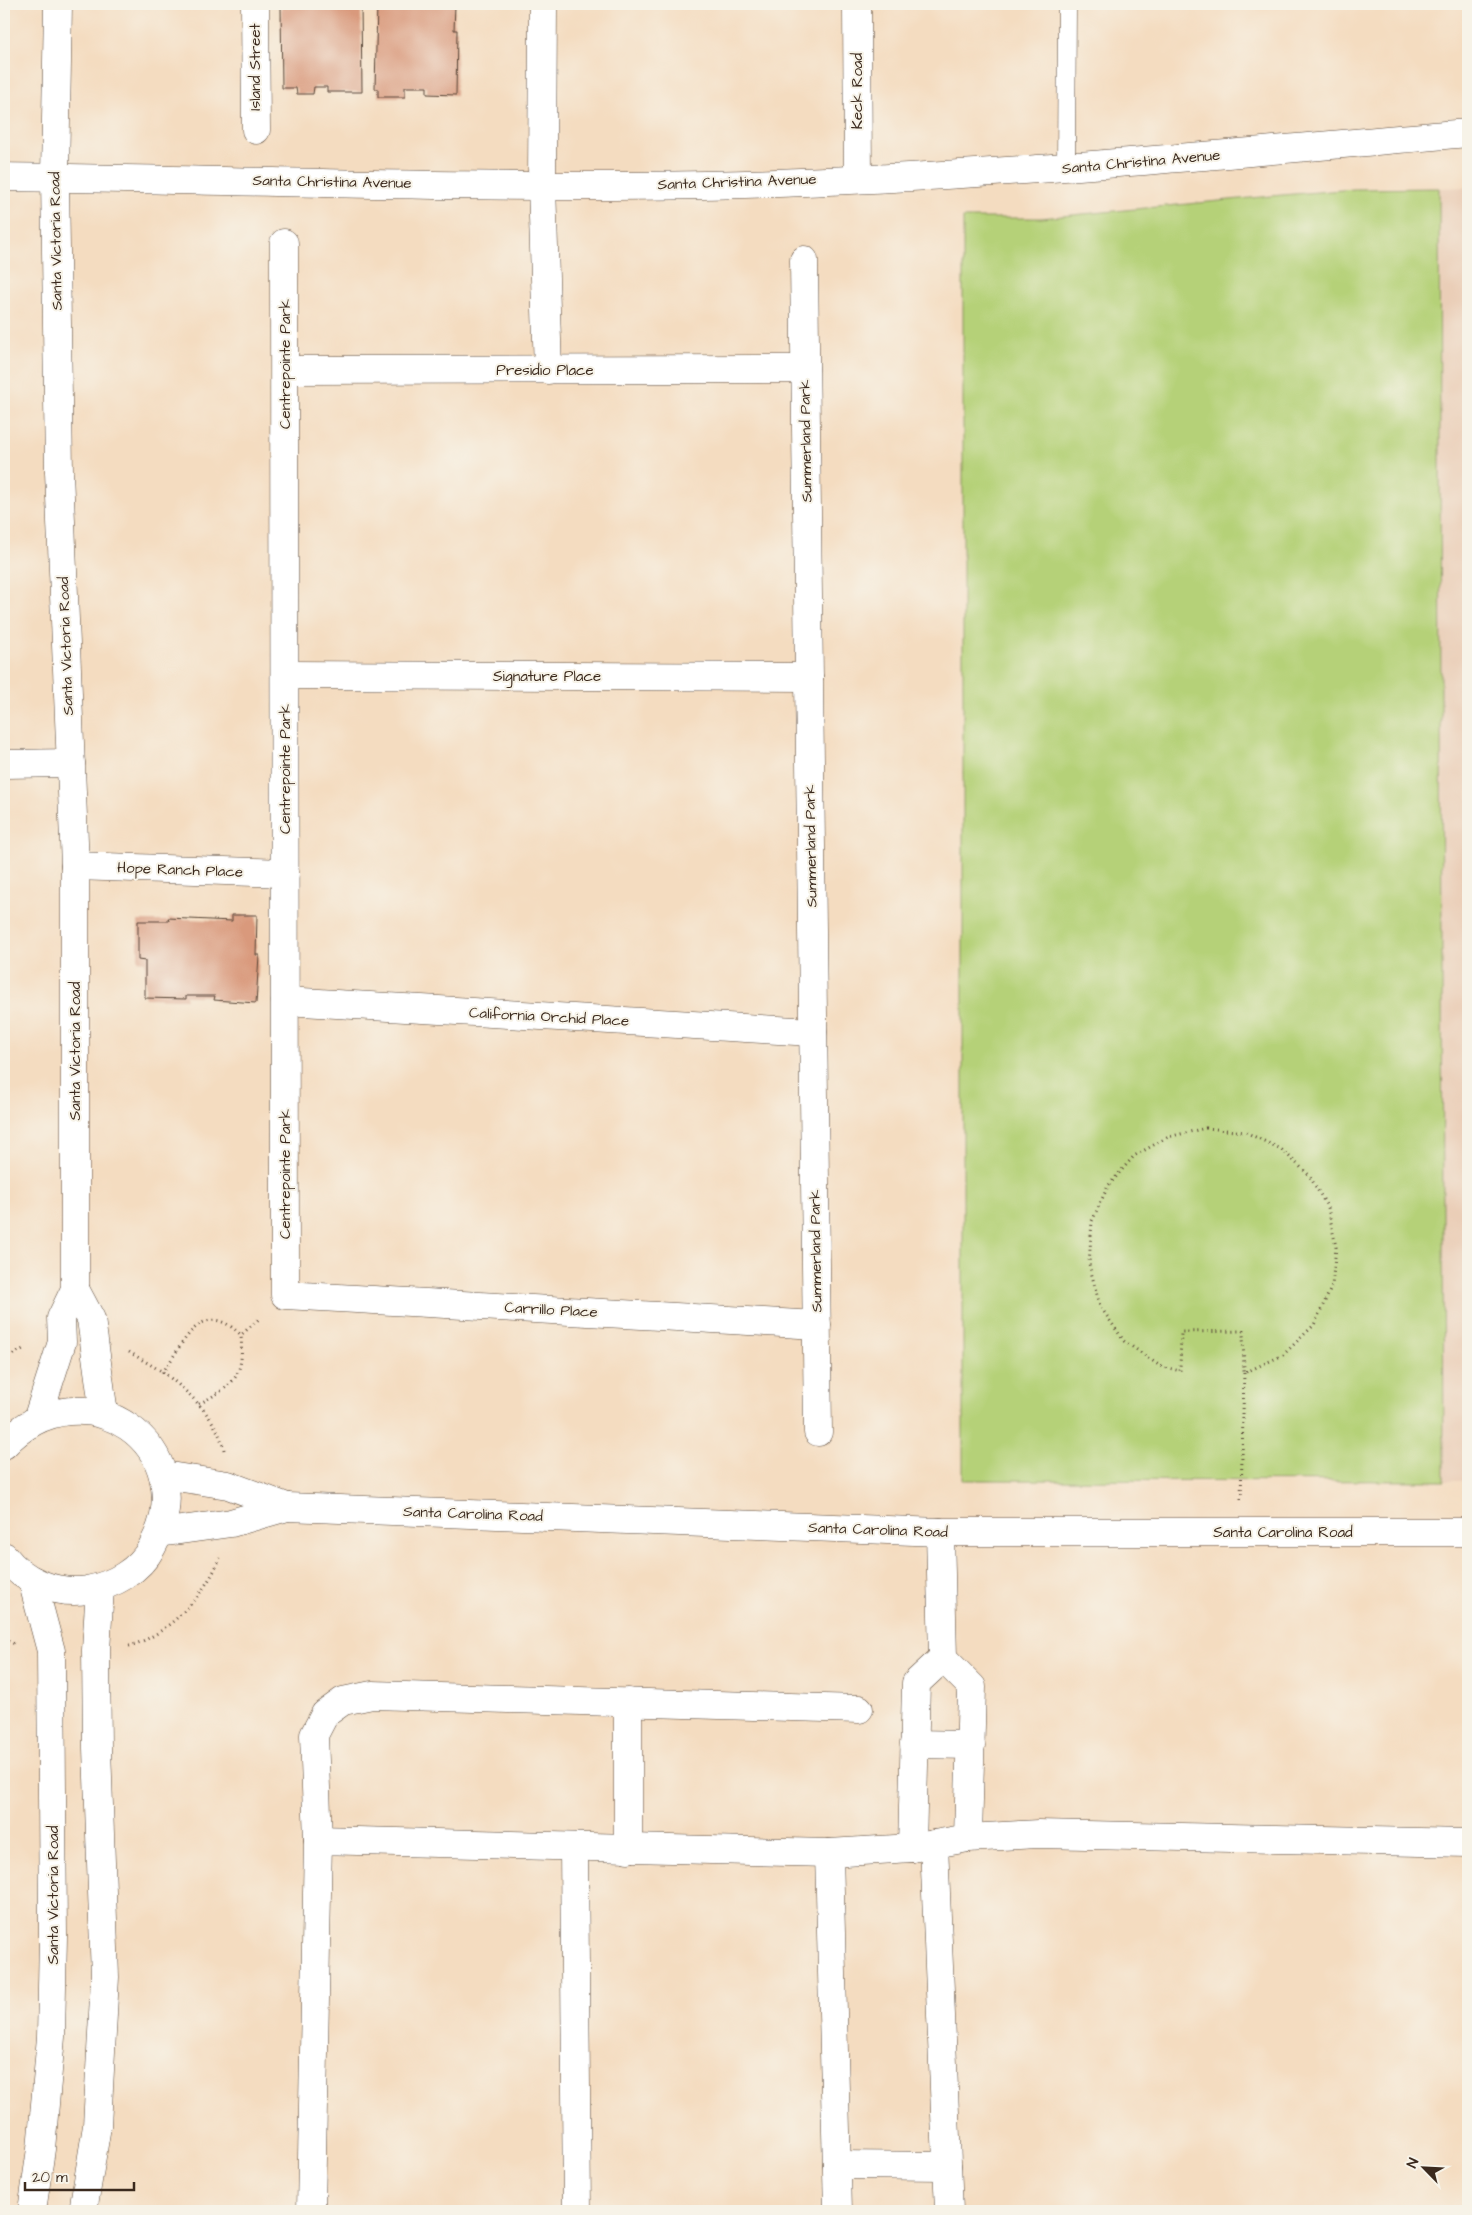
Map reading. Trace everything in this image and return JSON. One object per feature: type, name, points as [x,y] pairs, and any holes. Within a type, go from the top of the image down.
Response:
[{"type":"street","name":"Santa Victoria Road","points":[[38,1417],[62,1342],[61,1318],[75,1289],[75,866],[59,472],[55,177],[58,4]]},
{"type":"street","name":"Island Street","points":[[255,4],[256,130]]},
{"type":"street","points":[[543,4],[542,186],[548,370]]},
{"type":"street","name":"Keck Road","points":[[857,4],[858,178]]},
{"type":"street","name":"Santa Christina Avenue","points":[[4,177],[542,186],[706,185],[1066,169],[1468,133]]},
{"type":"street","name":"Centrepointe Park","points":[[284,243],[285,1295]]},
{"type":"street","name":"Summerland Park","points":[[804,260],[818,1432]]},
{"type":"street","name":"Presidio Place","points":[[285,370],[805,369]]},
{"type":"street","name":"Signature Place","points":[[285,675],[809,677]]},
{"type":"street","points":[[4,764],[71,763]]},
{"type":"street","name":"Hope Ranch Place","points":[[75,866],[285,873]]},
{"type":"street","name":"California Orchid Place","points":[[285,1002],[813,1032]]},
{"type":"street","name":"Santa Victoria Road","points":[[75,1289],[91,1319],[104,1414]]},
{"type":"street","name":"Carrillo Place","points":[[285,1295],[817,1325]]},
{"type":"street","points":[[4,1444],[19,1429],[38,1417],[59,1411],[82,1409],[104,1414],[124,1423],[141,1437],[154,1455],[163,1475],[166,1504],[160,1533],[146,1557],[125,1576],[100,1588],[77,1591],[54,1589],[32,1580],[12,1566],[4,1556]]},
{"type":"street","name":"Santa Carolina Road","points":[[163,1475],[228,1485],[288,1507]]},
{"type":"street","name":"Santa Carolina Road","points":[[160,1533],[231,1523],[288,1507],[940,1532],[1468,1532]]},
{"type":"street","points":[[940,1532],[942,1658],[972,1687],[968,1838]]},
{"type":"street","name":"Santa Victoria Road","points":[[32,1580],[51,1651],[53,1936],[51,2037],[41,2149],[32,2211]]},
{"type":"street","points":[[84,2211],[97,2126],[105,1977],[97,1748],[96,1650],[100,1588]]},
{"type":"street","points":[[942,1658],[916,1683],[914,1744],[949,2211]]},
{"type":"street","points":[[311,2211],[318,1840],[314,1735],[325,1714],[344,1701],[372,1695],[859,1709]]},
{"type":"street","points":[[628,1702],[628,1849]]},
{"type":"street","points":[[914,1744],[971,1745]]},
{"type":"street","points":[[318,1840],[829,1853],[923,1846],[968,1838],[1038,1834],[1468,1843]]},
{"type":"street","points":[[574,1848],[577,2211]]},
{"type":"street","points":[[829,1853],[838,2211]]},
{"type":"street","points":[[837,2165],[947,2166]]},
{"type":"lane","points":[[1066,169],[1067,4]]},
{"type":"path","points":[[1240,1532],[1244,1331],[1181,1332],[1180,1371],[1160,1366],[1124,1341],[1100,1306],[1089,1264],[1092,1221],[1108,1186],[1134,1156],[1168,1136],[1206,1128],[1245,1132],[1281,1149],[1302,1168],[1309,1175],[1328,1208],[1336,1247],[1332,1286],[1314,1325],[1283,1355],[1244,1373]]},
{"type":"path","points":[[241,1334],[285,1295]]},
{"type":"path","points":[[163,1372],[195,1325],[210,1320],[229,1323],[241,1334],[241,1365],[236,1376],[223,1390],[199,1404]]},
{"type":"path","points":[[125,1350],[143,1358],[163,1372],[199,1404],[223,1447],[224,1456]]},
{"type":"path","points":[[125,1647],[155,1636],[194,1601],[215,1572],[223,1550]]},
{"type":"shaded area","points":[[1468,187],[1468,1481],[1444,1481],[1439,188]]},
{"type":"green space","points":[[1439,188],[1444,1481],[963,1480],[963,218],[1041,218],[1354,189]]},
{"type":"building","points":[[319,4],[361,4],[362,92],[327,92],[327,87],[314,87],[313,94],[297,94],[296,88],[282,88],[281,7],[319,6]]},
{"type":"building","points":[[377,5],[455,5],[454,30],[457,30],[456,95],[427,94],[427,87],[405,87],[405,97],[378,97],[378,89],[375,89]]},
{"type":"building","points":[[232,915],[257,915],[256,955],[259,955],[256,1003],[214,1000],[215,996],[186,996],[186,999],[145,998],[145,961],[138,960],[138,921],[169,921],[168,918],[232,921]]}]
